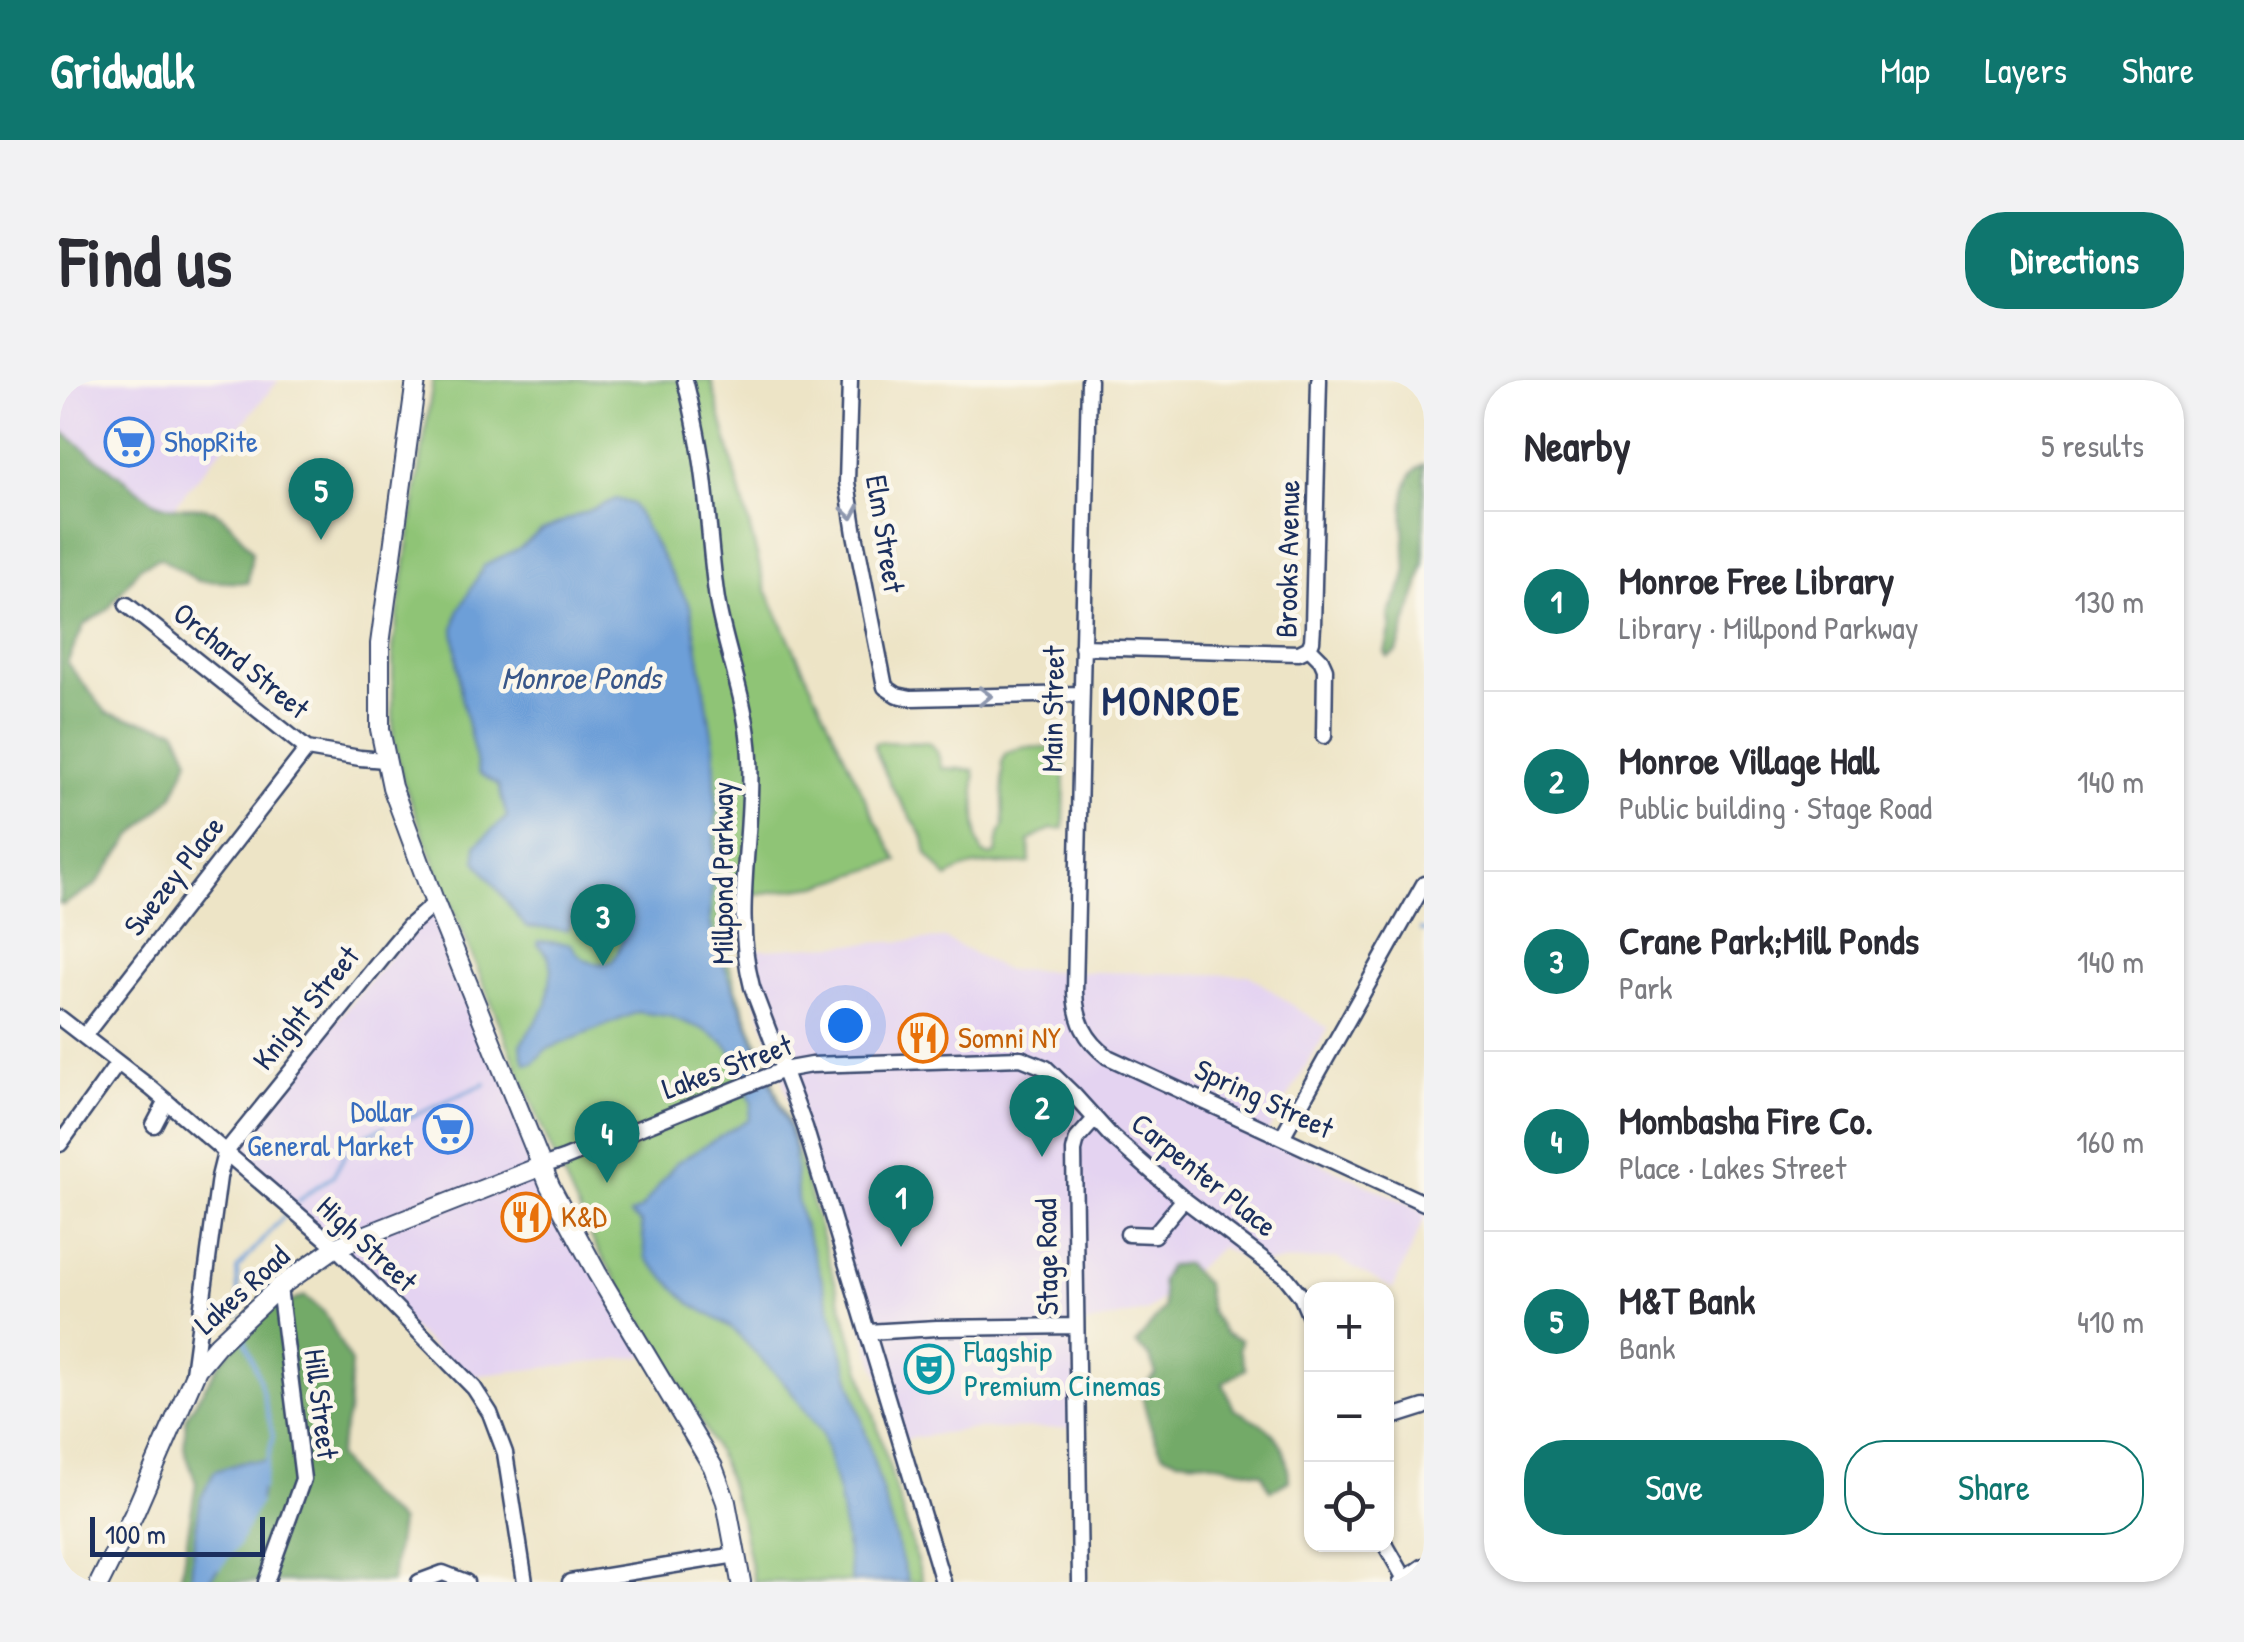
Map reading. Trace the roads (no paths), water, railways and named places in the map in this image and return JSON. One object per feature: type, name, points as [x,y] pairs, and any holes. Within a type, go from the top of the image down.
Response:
[{"type":"main road","points":[[416,380],[380,644],[379,692],[385,760],[392,787],[542,1166],[588,1258],[713,1467],[726,1502],[742,1582]]},
{"type":"main road","name":"Lakes Road","points":[[100,1582],[197,1369],[217,1346],[279,1288],[336,1247],[542,1166]]},
{"type":"street","name":"Millpond Parkway","points":[[685,380],[704,476],[718,604],[750,755],[744,950],[776,1072],[805,1127],[943,1582]]},
{"type":"street","name":"Elm Street","points":[[850,380],[847,482],[885,687],[911,698],[1081,694]]},
{"type":"street","name":"Main Street","points":[[1087,1037],[1076,1006],[1088,380]]},
{"type":"street","name":"Brooks Avenue","points":[[1319,380],[1313,626],[1309,648],[1325,669],[1324,736]]},
{"type":"street","name":"Orchard Street","points":[[127,605],[307,749],[385,760]]},
{"type":"street","points":[[1082,647],[1298,653],[1309,648]]},
{"type":"street","name":"Swezey Place","points":[[84,1036],[307,749]]},
{"type":"street","points":[[1282,1137],[1424,884]]},
{"type":"street","name":"Knight Street","points":[[226,1153],[409,926],[435,903]]},
{"type":"street","name":"High Street","points":[[60,1018],[166,1102],[336,1247],[464,1377],[490,1413],[504,1453],[525,1582]]},
{"type":"street","name":"Spring Street","points":[[1087,1037],[1114,1060],[1424,1203]]},
{"type":"street","name":"Lakes Street","points":[[542,1166],[776,1072],[810,1065],[1022,1058],[1046,1068],[1094,1119]]},
{"type":"street","points":[[60,1144],[118,1063]]},
{"type":"street","points":[[154,1125],[166,1102]]},
{"type":"street","name":"Carpenter Place","points":[[1094,1119],[1184,1199],[1285,1276],[1304,1303]]},
{"type":"street","name":"Stage Road","points":[[1080,1582],[1074,1151],[1077,1139],[1094,1119]]},
{"type":"street","points":[[193,1378],[219,1177],[226,1153]]},
{"type":"street","points":[[1128,1234],[1154,1235],[1184,1199]]},
{"type":"street","name":"Hill Street","points":[[266,1582],[302,1479],[279,1288]]},
{"type":"street","points":[[867,1332],[1076,1326]]},
{"type":"street","points":[[1394,1416],[1424,1407]]},
{"type":"street","points":[[1389,1552],[1403,1580],[1424,1566]]},
{"type":"street","points":[[570,1582],[620,1578],[736,1555]]},
{"type":"street","points":[[419,1582],[443,1573],[466,1582]]},
{"type":"water","name":"Monroe Ponds","points":[[616,499],[632,504],[691,608],[714,746],[716,807],[710,919],[713,937],[788,1127],[801,1217],[908,1582],[852,1582],[839,1496],[822,1433],[788,1387],[732,1328],[690,1303],[646,1258],[641,1223],[630,1215],[641,1209],[676,1163],[749,1119],[752,1103],[730,1049],[703,1029],[669,1016],[638,1012],[545,1050],[534,1063],[526,1064],[522,1054],[521,1044],[547,1005],[552,968],[538,941],[571,944],[588,961],[612,962],[623,937],[623,918],[615,903],[583,897],[567,930],[526,927],[476,861],[476,845],[507,817],[498,785],[479,773],[461,696],[454,629],[458,612],[484,566],[521,547],[540,531]]},
{"type":"water","points":[[248,1461],[268,1461],[259,1499],[237,1545],[207,1582],[191,1582],[201,1498],[215,1471]]},
{"type":"waterway","points":[[401,1121],[485,1084]]},
{"type":"waterway","points":[[298,1202],[333,1176],[345,1154],[361,1138],[384,1127]]},
{"type":"waterway","points":[[239,1315],[237,1269],[283,1217]]},
{"type":"waterway","points":[[241,1329],[259,1378],[273,1436],[262,1488]]},
{"type":"waterway","points":[[219,1567],[237,1545],[258,1502]]},
{"type":"place","name":"ShopRite","points":[[129,442]]},
{"type":"place","name":"M&T Bank","points":[[321,540]]},
{"type":"place","name":"Crane Park;Mill Ponds","points":[[603,966]]},
{"type":"place","name":"Somni NY","points":[[923,1038]]},
{"type":"place","name":"Dollar General Market","points":[[448,1129]]},
{"type":"place","name":"Monroe Village Hall","points":[[1042,1157]]},
{"type":"place","name":"Mombasha Fire Co.","points":[[607,1183]]},
{"type":"place","name":"K&D","points":[[526,1217]]},
{"type":"place","name":"Monroe Free Library","points":[[901,1247]]},
{"type":"place","name":"Flagship Premium Cinemas","points":[[929,1369]]},
{"type":"district","name":"MONROE","points":[[1172,701]]}]
